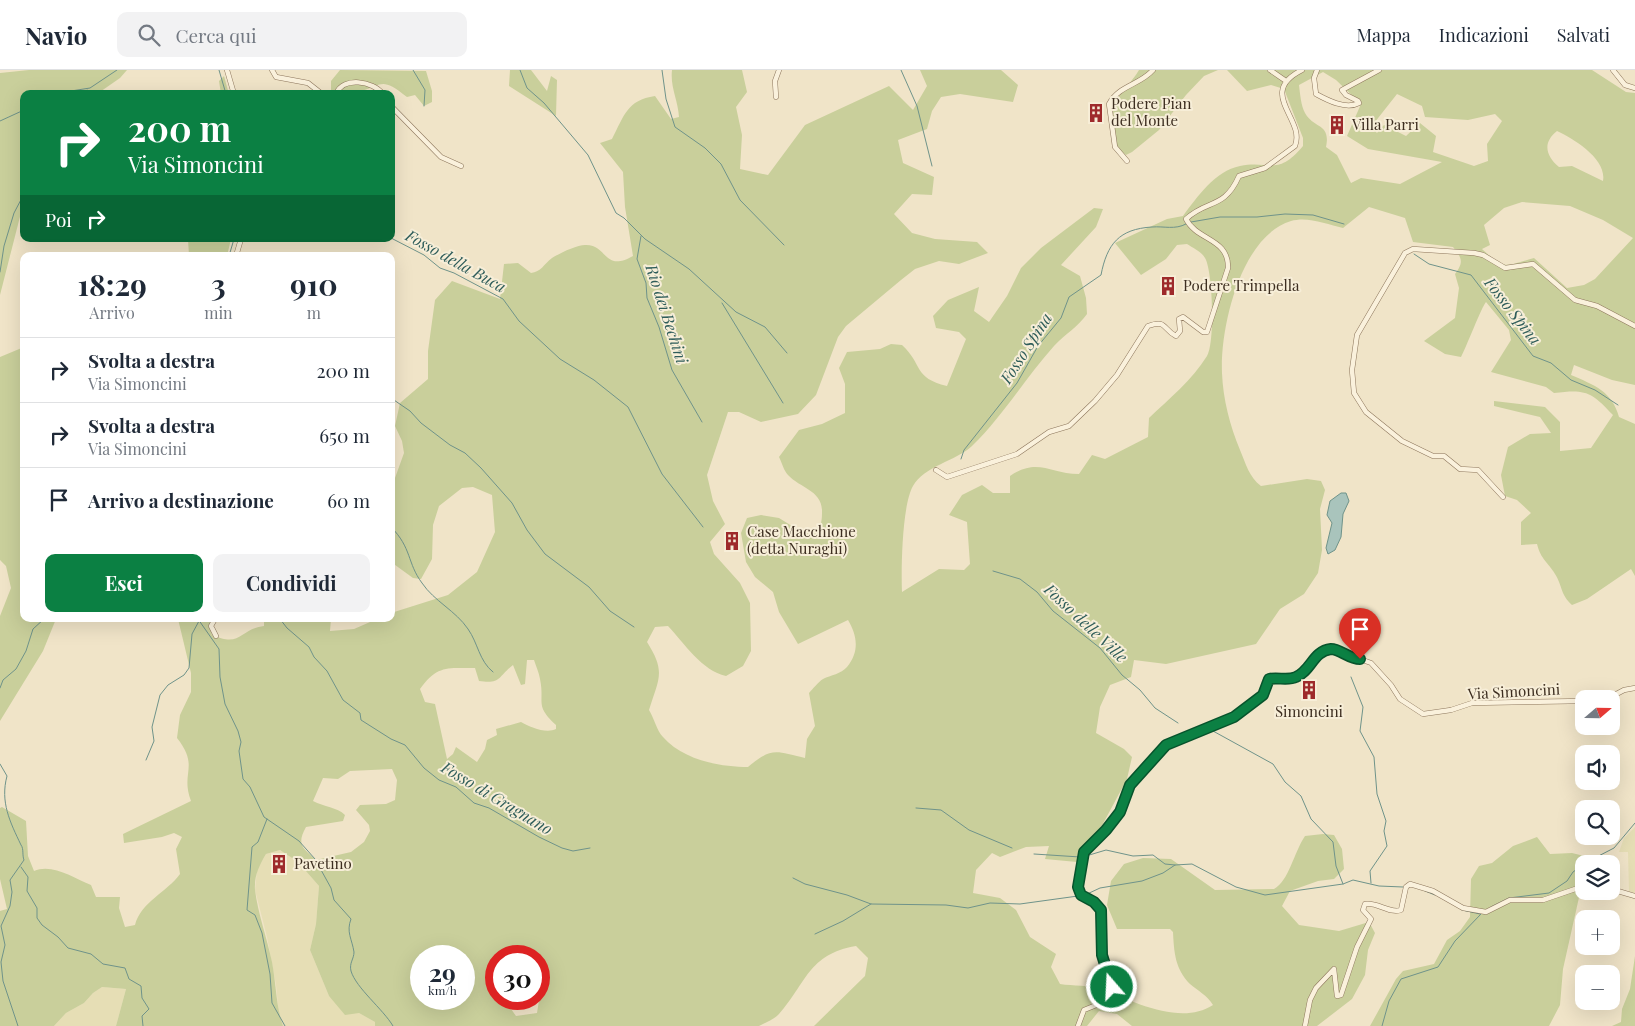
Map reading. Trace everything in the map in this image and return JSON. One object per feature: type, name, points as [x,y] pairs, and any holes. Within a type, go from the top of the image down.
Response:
[{"type":"street","points":[[227,70],[233,90]]},
{"type":"street","points":[[272,70],[276,77],[308,83],[317,90]]},
{"type":"street","points":[[776,96],[775,81],[779,70]]},
{"type":"street","points":[[1127,161],[1115,147],[1109,104],[1120,90],[1141,81],[1153,70]]},
{"type":"street","points":[[1270,70],[1286,81]]},
{"type":"street","points":[[936,470],[947,477],[1017,454],[1048,432],[1069,426],[1095,401],[1116,375],[1148,326],[1157,323],[1163,324],[1176,336],[1180,331],[1179,319],[1183,317],[1202,332],[1207,332],[1228,268],[1228,260],[1224,249],[1190,227],[1186,219],[1193,212],[1216,204],[1233,190],[1239,176],[1265,168],[1295,146],[1297,141],[1296,132],[1283,99],[1283,89],[1286,81],[1302,70]]},
{"type":"street","points":[[1317,70],[1314,80],[1316,94],[1352,106],[1359,104],[1358,101],[1344,94],[1343,89],[1379,70]]},
{"type":"street","points":[[1612,70],[1625,85],[1635,88]]},
{"type":"street","points":[[338,90],[344,84],[355,82],[376,86],[380,90]]},
{"type":"street","points":[[395,110],[441,157],[461,166]]},
{"type":"street","points":[[1503,497],[1478,470],[1460,469],[1444,456],[1433,456],[1402,441],[1366,412],[1354,393],[1352,370],[1357,335],[1405,253],[1409,250],[1447,250],[1482,255],[1505,268],[1533,264],[1575,300],[1597,306],[1635,326]]},
{"type":"street","points":[[213,622],[211,626],[216,636]]},
{"type":"street","name":"Via Simoncini","points":[[1078,1026],[1084,1010],[1109,1000],[1113,992],[1102,955],[1101,910],[1094,902],[1081,895],[1078,890],[1084,852],[1111,825],[1124,805],[1128,787],[1164,746],[1234,717],[1263,695],[1269,679],[1296,677],[1307,670],[1317,655],[1332,649],[1371,663],[1391,685],[1400,699],[1423,714],[1451,710],[1472,703],[1575,701]]},
{"type":"street","points":[[1620,692],[1635,688]]},
{"type":"street","points":[[1305,1026],[1313,994],[1326,975],[1334,969],[1335,992],[1337,996],[1341,995],[1357,947],[1372,919],[1363,910],[1365,904],[1375,904],[1396,911],[1401,910],[1406,887],[1410,884],[1433,891],[1462,908],[1486,912],[1510,900],[1543,900],[1575,889]]},
{"type":"street","points":[[1620,892],[1635,896]]},
{"type":"shaded area","points":[[1635,827],[1635,893],[1629,892],[1628,852],[1619,852],[1624,838]]},
{"type":"shaded area","points":[[280,850],[298,862],[319,886],[316,924],[310,950],[329,996],[375,1022],[375,1026],[283,1026],[279,1015],[276,985],[267,937],[255,890],[257,870],[266,854]]},
{"type":"shaded area","points":[[102,987],[126,989],[116,1026],[54,1026],[66,1013],[84,1003]]},
{"type":"green space","points":[[29,70],[127,70],[120,78],[103,90],[20,90],[20,217],[0,295],[0,73]]},
{"type":"green space","points":[[340,70],[426,71],[432,91],[432,102],[424,106],[415,95],[407,97],[386,84],[364,90],[331,90],[331,81]]},
{"type":"green space","points":[[510,70],[531,70],[547,91],[551,76],[557,80],[556,116],[509,86]]},
{"type":"green space","points":[[672,70],[742,70],[747,92],[736,107],[742,135],[740,169],[768,175],[805,125],[889,86],[913,110],[927,86],[920,70],[1001,70],[1018,85],[1013,102],[960,94],[941,97],[932,111],[927,129],[898,140],[903,163],[934,177],[932,195],[912,194],[894,214],[912,233],[935,239],[977,242],[988,253],[959,264],[939,261],[915,269],[846,326],[838,337],[816,395],[798,414],[761,422],[739,412],[728,412],[707,475],[713,501],[725,524],[710,542],[714,554],[740,583],[750,603],[751,651],[743,666],[726,676],[717,673],[701,662],[668,626],[655,627],[647,642],[657,661],[659,675],[649,710],[661,734],[671,745],[691,757],[714,764],[748,767],[763,756],[774,752],[805,758],[807,739],[815,726],[809,693],[823,679],[845,669],[854,655],[855,637],[848,620],[798,644],[779,612],[773,592],[755,577],[746,562],[741,533],[747,518],[761,515],[779,518],[800,531],[816,532],[818,529],[821,522],[821,503],[814,494],[788,475],[779,457],[799,430],[822,424],[845,413],[845,384],[839,368],[847,352],[880,349],[891,344],[902,345],[909,352],[923,375],[936,383],[947,386],[966,339],[959,332],[936,328],[933,316],[948,300],[979,287],[974,311],[989,322],[1007,296],[1021,268],[1041,248],[1094,208],[1103,209],[1096,227],[1061,265],[1080,276],[1086,298],[1087,314],[1080,323],[1054,346],[994,422],[972,446],[958,456],[925,473],[913,486],[906,507],[904,522],[902,592],[939,569],[964,570],[970,564],[967,522],[949,515],[962,495],[982,485],[993,493],[1010,493],[1010,476],[1020,470],[1029,468],[1036,467],[1079,474],[1092,455],[1105,459],[1148,437],[1149,418],[1187,381],[1207,356],[1210,349],[1212,307],[1210,277],[1204,256],[1187,244],[1177,245],[1166,259],[1141,275],[1115,243],[1167,219],[1183,216],[1207,186],[1223,173],[1240,166],[1280,164],[1294,156],[1303,146],[1303,138],[1284,89],[1271,85],[1247,91],[1227,70],[1592,70],[1626,92],[1635,93],[1635,385],[1612,380],[1574,365],[1571,375],[1601,390],[1612,401],[1619,417],[1635,424],[1635,576],[1631,569],[1587,599],[1572,605],[1563,594],[1558,579],[1543,557],[1537,544],[1521,545],[1521,522],[1531,513],[1517,500],[1505,496],[1501,475],[1508,447],[1530,434],[1551,433],[1540,417],[1494,406],[1494,401],[1545,407],[1560,422],[1560,451],[1591,448],[1613,415],[1593,396],[1573,391],[1554,393],[1546,387],[1491,372],[1511,340],[1509,330],[1486,302],[1461,357],[1445,354],[1424,341],[1455,318],[1459,288],[1455,274],[1461,260],[1453,247],[1413,242],[1405,218],[1369,207],[1343,228],[1304,219],[1291,221],[1274,230],[1259,245],[1237,285],[1225,332],[1222,373],[1225,402],[1233,432],[1248,470],[1254,479],[1261,486],[1307,479],[1321,481],[1325,490],[1320,509],[1322,550],[1318,573],[1304,594],[1280,609],[1256,644],[1166,664],[1134,660],[1131,677],[1110,685],[1100,707],[1096,733],[1124,749],[1132,757],[1127,779],[1084,859],[1077,862],[1045,859],[1049,846],[1026,847],[1000,857],[992,853],[976,870],[973,893],[1000,898],[1016,910],[1030,937],[1056,954],[1051,967],[1060,984],[1102,989],[1158,1010],[1172,1013],[1187,1013],[1200,1011],[1213,1005],[1190,984],[1181,972],[1175,953],[1173,932],[1170,929],[1117,929],[1107,905],[1111,881],[1124,864],[1143,858],[1171,859],[1215,890],[1274,889],[1284,880],[1305,836],[1334,835],[1342,849],[1344,869],[1334,879],[1318,881],[1290,891],[1282,906],[1299,925],[1339,931],[1369,922],[1375,933],[1368,950],[1365,975],[1352,999],[1317,1026],[1132,1026],[1117,1014],[1099,1011],[1087,1026],[814,1026],[865,976],[868,958],[856,946],[840,950],[818,963],[779,1014],[759,1026],[375,1026],[375,1022],[359,1013],[345,1015],[329,996],[310,950],[316,924],[319,886],[298,862],[280,850],[266,854],[257,871],[255,890],[272,962],[277,1002],[283,1026],[116,1026],[126,989],[102,987],[84,1003],[66,1013],[54,1026],[0,1026],[0,911],[7,909],[0,879],[0,808],[2,807],[26,821],[28,856],[34,871],[41,869],[55,870],[91,885],[96,897],[120,897],[119,908],[125,927],[135,925],[138,917],[148,904],[180,874],[176,849],[182,837],[174,833],[162,837],[124,843],[123,834],[191,801],[187,783],[189,763],[184,748],[177,738],[180,715],[191,692],[191,673],[179,622],[211,622],[212,635],[229,640],[264,626],[264,622],[331,622],[330,631],[354,629],[370,622],[395,622],[395,612],[448,595],[477,572],[495,532],[492,495],[473,487],[462,488],[439,506],[433,525],[432,559],[421,579],[413,578],[395,565],[395,478],[404,453],[402,441],[395,426],[400,403],[428,379],[428,351],[435,300],[452,281],[500,299],[504,264],[518,263],[531,273],[540,269],[555,256],[582,245],[598,249],[611,260],[623,260],[633,256],[625,207],[623,172],[600,143],[612,139],[623,116],[638,101],[655,96],[671,119],[679,117],[673,88]],"holes":[[[1323,72],[1336,80],[1361,104],[1347,136],[1368,149],[1442,162],[1400,184],[1361,178],[1351,183],[1337,155],[1326,147],[1327,139],[1324,130],[1309,118],[1305,113],[1302,103],[1299,85]],[[1397,94],[1422,106],[1425,117],[1468,120],[1495,114],[1502,121],[1487,144],[1488,161],[1474,166],[1433,152],[1436,136],[1420,123],[1406,136],[1384,125],[1377,133],[1371,127]],[[1557,131],[1572,139],[1595,158],[1603,173],[1603,181],[1572,166],[1559,167],[1555,163],[1549,154],[1548,145],[1549,140]],[[1522,202],[1570,206],[1603,220],[1633,238],[1595,279],[1584,285],[1567,288],[1534,258],[1506,265],[1496,261],[1482,249],[1490,245],[1484,225],[1504,208]],[[527,660],[534,660],[540,679],[543,708],[556,725],[556,729],[548,731],[533,728],[521,722],[496,729],[497,735],[487,740],[485,749],[477,762],[456,747],[453,754],[447,759],[435,704],[425,702],[420,689],[426,681],[437,672],[450,668],[475,668],[479,681],[492,681],[499,679],[513,665],[521,685],[525,684]],[[392,769],[397,780],[395,800],[386,804],[360,805],[356,810],[369,825],[370,831],[364,842],[351,852],[316,860],[304,849],[301,842],[306,827],[343,821],[345,815],[342,812],[313,801],[323,778],[338,779],[350,771]]]},
{"type":"green space","points":[[1139,70],[1218,70],[1204,76],[1186,95],[1159,130],[1126,155],[1118,149],[1116,143],[1113,109],[1118,97]]},
{"type":"green space","points":[[224,76],[228,90],[220,90],[219,81]]},
{"type":"green space","points":[[188,242],[230,242],[228,252],[189,252]]},
{"type":"green space","points":[[20,349],[20,622],[55,622],[43,651],[0,721],[0,616],[11,588],[6,566],[0,560],[0,357]]},
{"type":"green space","points":[[1537,837],[1550,854],[1572,853],[1580,855],[1575,855],[1575,900],[1578,900],[1563,969],[1560,1005],[1549,1026],[1370,1026],[1396,979],[1403,971],[1434,964],[1447,940],[1460,931],[1470,917],[1471,879],[1479,866],[1492,863],[1513,846]]},
{"type":"green space","points":[[1635,956],[1635,1026],[1612,1026],[1621,1022],[1622,1009],[1630,989]]},
{"type":"water","points":[[1341,493],[1346,493],[1349,501],[1343,514],[1341,537],[1335,550],[1328,554],[1326,548],[1332,523],[1327,515],[1330,501]]},
{"type":"waterway","points":[[77,90],[90,88],[117,70]]},
{"type":"waterway","points":[[219,70],[225,90]]},
{"type":"waterway","points":[[413,70],[425,90],[424,106]]},
{"type":"waterway","name":"Rio dei Bechini","points":[[520,70],[527,88],[544,103],[588,155],[616,213],[624,218],[645,239],[689,269],[736,312],[765,327],[787,353]]},
{"type":"waterway","points":[[662,70],[666,99],[675,127],[705,148],[721,164],[740,200],[784,245]]},
{"type":"waterway","points":[[901,70],[917,106],[932,166]]},
{"type":"waterway","points":[[0,121],[20,112]]},
{"type":"waterway","points":[[0,272],[4,246],[14,213],[20,202]]},
{"type":"waterway","name":"Fosso Spina","points":[[1191,222],[1220,217],[1257,217],[1285,214],[1313,215],[1344,224]]},
{"type":"waterway","name":"Fosso Spina","points":[[961,459],[964,450],[1017,383],[1038,346],[1061,318],[1069,297],[1101,275],[1107,255],[1116,240],[1131,231],[1141,228],[1174,227],[1186,224]]},
{"type":"waterway","name":"Rio dei Bechini","points":[[641,236],[637,259],[646,283],[647,298],[659,327],[672,370],[702,422]]},
{"type":"waterway","name":"Fosso della Buca","points":[[395,240],[424,255],[440,268],[454,273],[503,299],[519,321],[560,359],[594,380],[628,407],[662,474],[703,527]]},
{"type":"waterway","points":[[230,252],[233,242]]},
{"type":"waterway","name":"Fosso Spina","points":[[1414,254],[1429,264],[1471,275],[1533,356],[1551,363],[1571,380],[1595,390],[1618,405]]},
{"type":"waterway","points":[[722,303],[783,403]]},
{"type":"waterway","name":"Fosso di Gragnano","points":[[395,401],[450,445],[465,453],[481,468],[512,503],[527,530],[545,554],[589,587],[610,611],[634,627]]},
{"type":"waterway","points":[[395,532],[403,542],[417,576],[427,589],[463,623],[471,634],[488,668],[493,672]]},
{"type":"waterway","name":"Fosso delle Ville","points":[[993,571],[1020,579],[1037,592],[1053,611],[1100,648],[1122,675],[1140,690],[1155,708],[1178,723]]},
{"type":"waterway","points":[[0,688],[3,680],[16,669],[26,651],[33,629],[41,622]]},
{"type":"waterway","points":[[146,760],[154,741],[152,727],[160,695],[168,685],[184,675],[189,668],[192,634],[198,622]]},
{"type":"waterway","points":[[200,622],[219,649],[220,677],[225,704],[238,731],[241,742],[239,751],[243,779],[250,787],[264,817],[299,841],[315,859],[331,888],[334,900],[351,919],[349,932],[354,952],[351,963],[351,971],[354,978],[393,1026]]},
{"type":"waterway","name":"Fosso di Gragnano","points":[[282,622],[309,647],[314,657],[327,671],[343,700],[360,713],[361,720],[391,739],[405,745],[424,768],[439,780],[456,787],[474,803],[489,808],[562,848],[573,851],[590,848]]},
{"type":"waterway","points":[[1351,677],[1363,707],[1360,731],[1374,757],[1377,794],[1386,821],[1384,831],[1387,846],[1370,871],[1371,883]]},
{"type":"waterway","name":"Fosso delle Ville","points":[[1213,731],[1273,764],[1285,782],[1301,796],[1311,819],[1333,842],[1336,866],[1343,884]]},
{"type":"waterway","points":[[0,764],[7,776],[5,785],[7,812],[22,847],[24,860],[10,880],[12,892],[10,906],[1,926],[5,945],[1,962],[3,981],[18,1026]]},
{"type":"waterway","points":[[916,808],[941,810],[969,830],[1012,848]]},
{"type":"waterway","points":[[267,819],[258,842],[252,847],[247,910],[255,915],[262,933],[270,974],[272,1003],[285,1026]]},
{"type":"waterway","points":[[1600,855],[1614,848],[1635,823]]},
{"type":"waterway","points":[[1086,856],[1106,850],[1133,856],[1153,855],[1165,864],[1175,865]]},
{"type":"waterway","points":[[1034,854],[1080,857]]},
{"type":"waterway","points":[[1085,895],[1100,888],[1142,881],[1163,873],[1175,865],[1192,864],[1236,887],[1265,895],[1343,884],[1353,880],[1379,886],[1403,887]]},
{"type":"waterway","points":[[21,867],[28,877],[27,891],[37,908],[37,918],[42,925],[58,937],[68,948],[91,954],[103,964],[125,968],[129,979],[141,986],[142,998],[149,1009],[142,1016],[143,1026]]},
{"type":"waterway","points":[[1491,907],[1509,898],[1549,893],[1567,881],[1575,871]]},
{"type":"waterway","points":[[793,878],[805,884],[847,895],[871,904],[946,905],[968,908],[990,903],[1020,904],[1078,896]]},
{"type":"waterway","points":[[1425,891],[1435,895]]},
{"type":"waterway","points":[[815,934],[843,921],[871,904]]},
{"type":"waterway","points":[[1462,910],[1480,914]]},
{"type":"waterway","points":[[1382,1026],[1389,1001],[1401,979],[1438,967],[1455,941],[1481,914]]},
{"type":"place","name":"Podere Pian del Monte","points":[[1096,113]]},
{"type":"place","name":"Villa Parri","points":[[1337,125]]},
{"type":"place","name":"Podere Trimpella","points":[[1168,286]]},
{"type":"place","name":"Case Macchione (detta Nuraghi)","points":[[732,541]]},
{"type":"place","name":"Simoncini","points":[[1309,690]]},
{"type":"place","name":"Pavetino","points":[[279,864]]},
{"type":"route","points":[[1112,987],[1104,967],[1102,955],[1103,921],[1101,910],[1097,904],[1084,898],[1079,892],[1078,887],[1084,852],[1087,847],[1103,834],[1120,812],[1127,797],[1128,787],[1164,746],[1234,717],[1238,712],[1265,693],[1266,684],[1269,679],[1282,677],[1293,679],[1307,670],[1317,655],[1332,649],[1348,657],[1360,659]]}]
